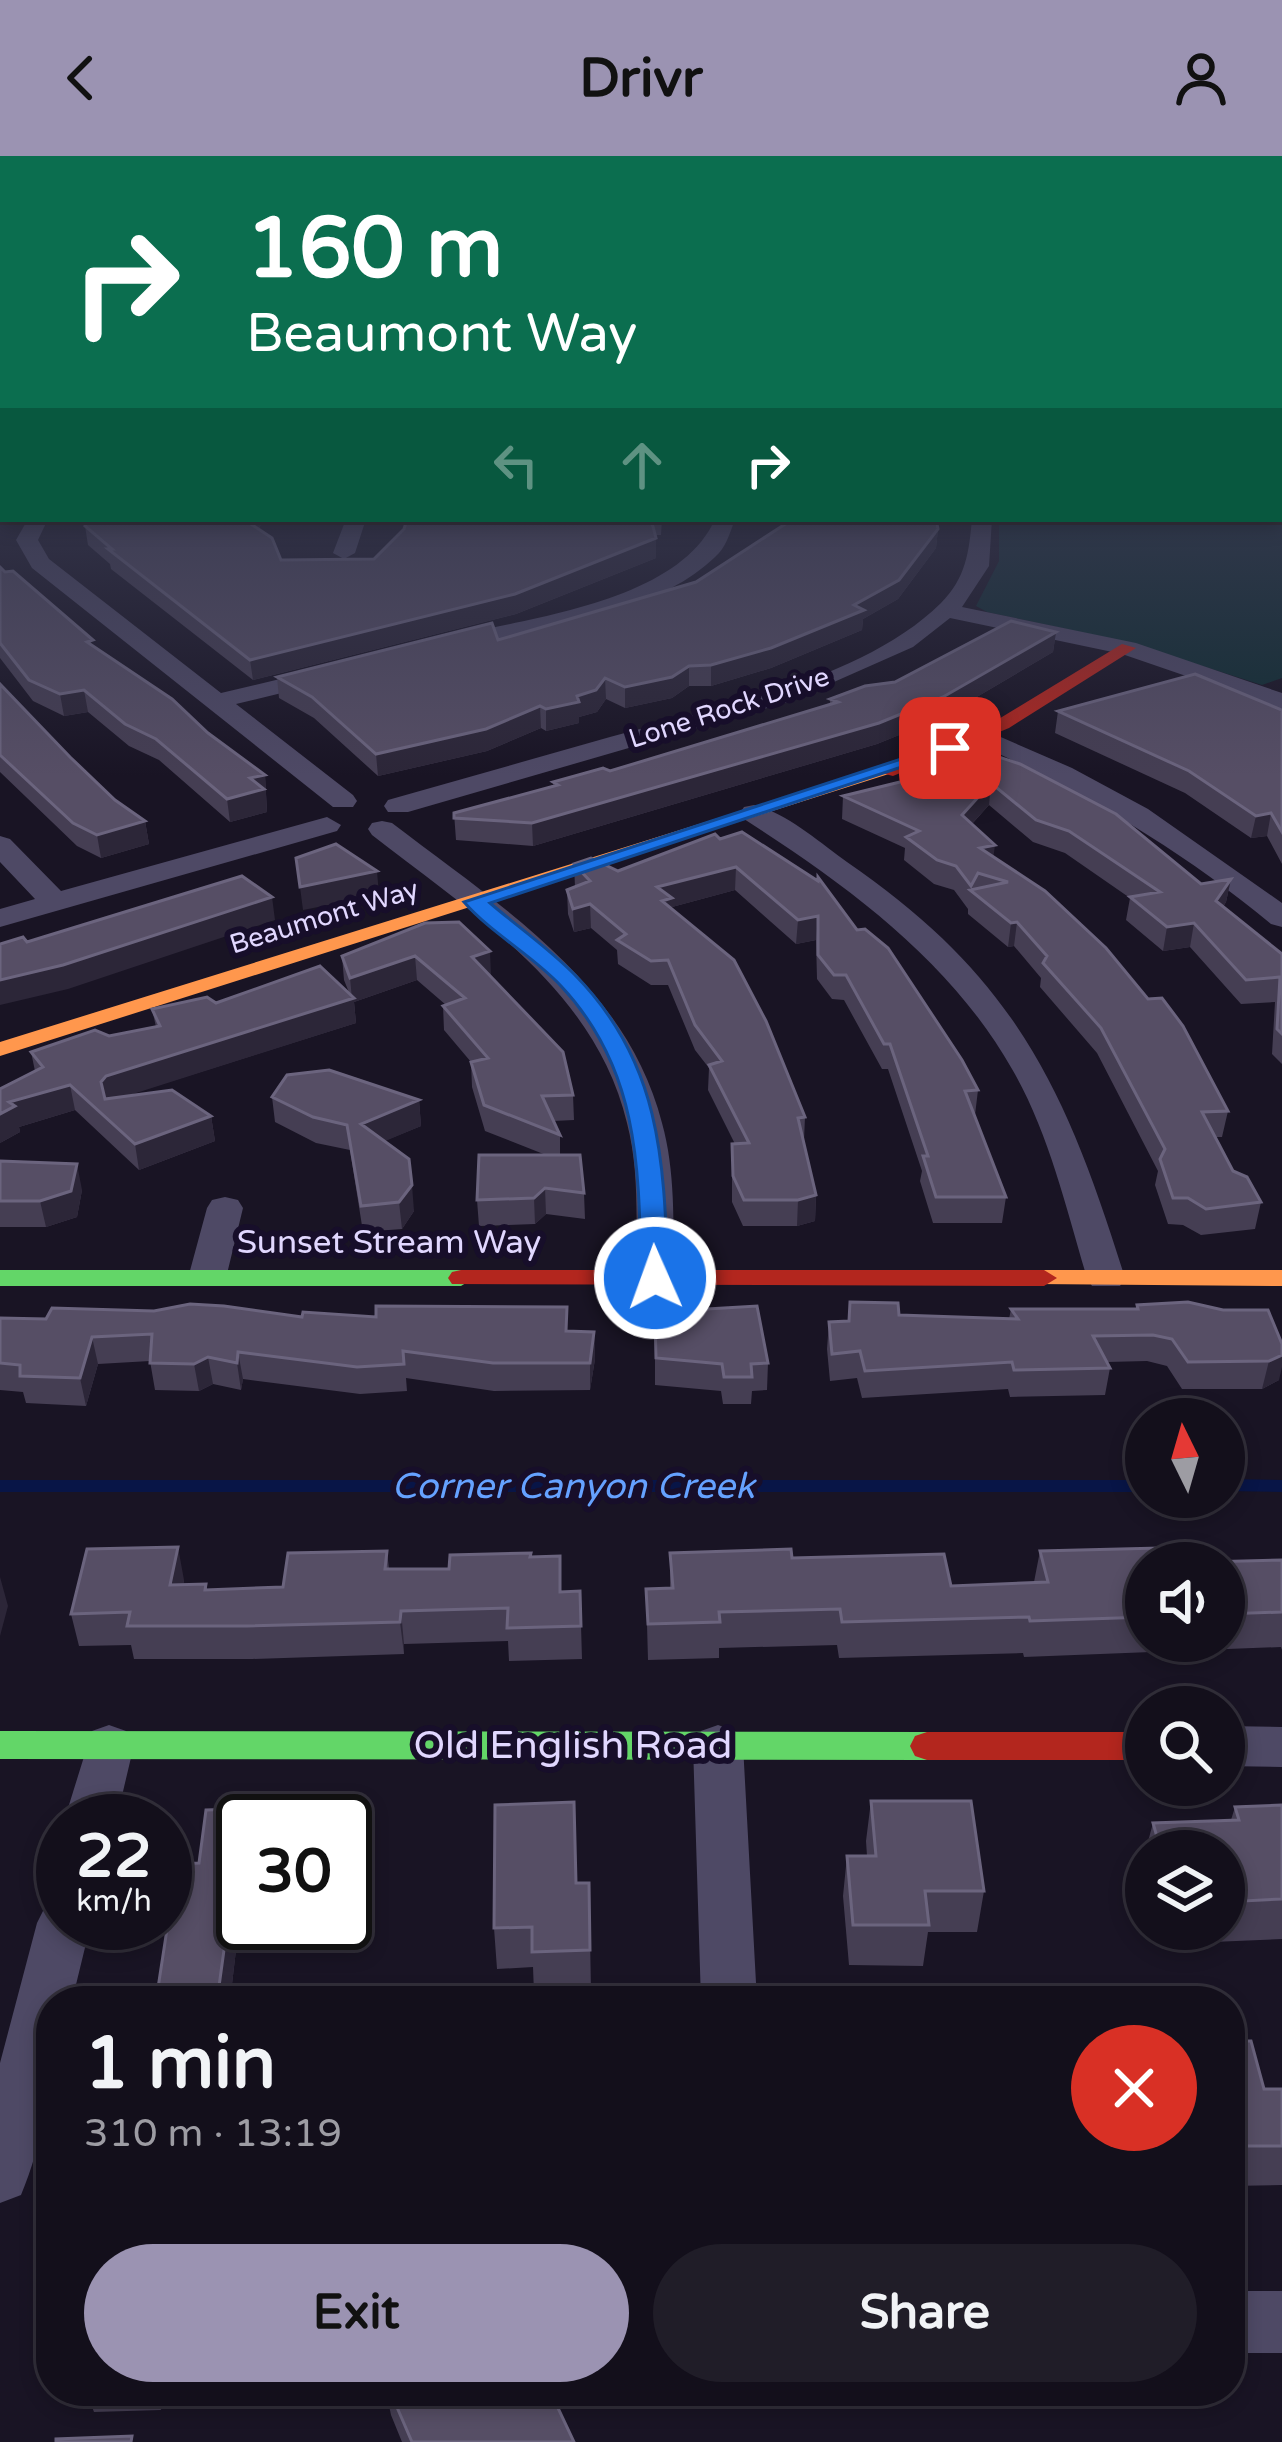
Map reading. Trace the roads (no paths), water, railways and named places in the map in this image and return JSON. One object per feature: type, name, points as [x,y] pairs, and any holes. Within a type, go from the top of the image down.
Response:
[{"type":"street","points":[[39,562],[219,701],[349,832],[390,817],[475,902],[569,982],[624,1058],[651,1153],[655,1278]]},
{"type":"street","points":[[414,652],[601,606],[654,587],[695,562]]},
{"type":"street","name":"Lone Rock Drive","points":[[390,817],[778,697],[861,664],[947,611],[981,562]]},
{"type":"street","points":[[947,611],[1128,648],[1282,701]]},
{"type":"street","name":"Beaumont Way","points":[[0,1048],[886,772],[980,736],[1128,648]]},
{"type":"street","points":[[219,701],[345,670]]},
{"type":"street","points":[[980,736],[1093,786],[1163,826],[1282,918]]},
{"type":"street","points":[[0,918],[335,813]]},
{"type":"street","points":[[754,813],[836,866],[905,920],[988,1008],[1054,1120],[1106,1279]]},
{"type":"street","points":[[0,844],[55,902]]},
{"type":"street","points":[[207,1278],[226,1208]]},
{"type":"street","name":"Sunset Stream Way","points":[[0,1278],[1282,1279]]},
{"type":"street","name":"Old English Road","points":[[0,1744],[1125,1746]]},
{"type":"street","points":[[97,1794],[109,1745]]},
{"type":"street","points":[[718,1745],[728,1986]]},
{"type":"street","points":[[1245,1746],[1282,1747]]},
{"type":"street","points":[[48,1986],[57,1950]]},
{"type":"street","points":[[0,2175],[36,2033]]},
{"type":"street","points":[[1245,2323],[1282,2322]]},
{"type":"waterway","name":"Corner Canyon Creek","points":[[1245,1485],[1282,1486]]},
{"type":"waterway","name":"Corner Canyon Creek","points":[[0,1486],[1125,1486]]}]
